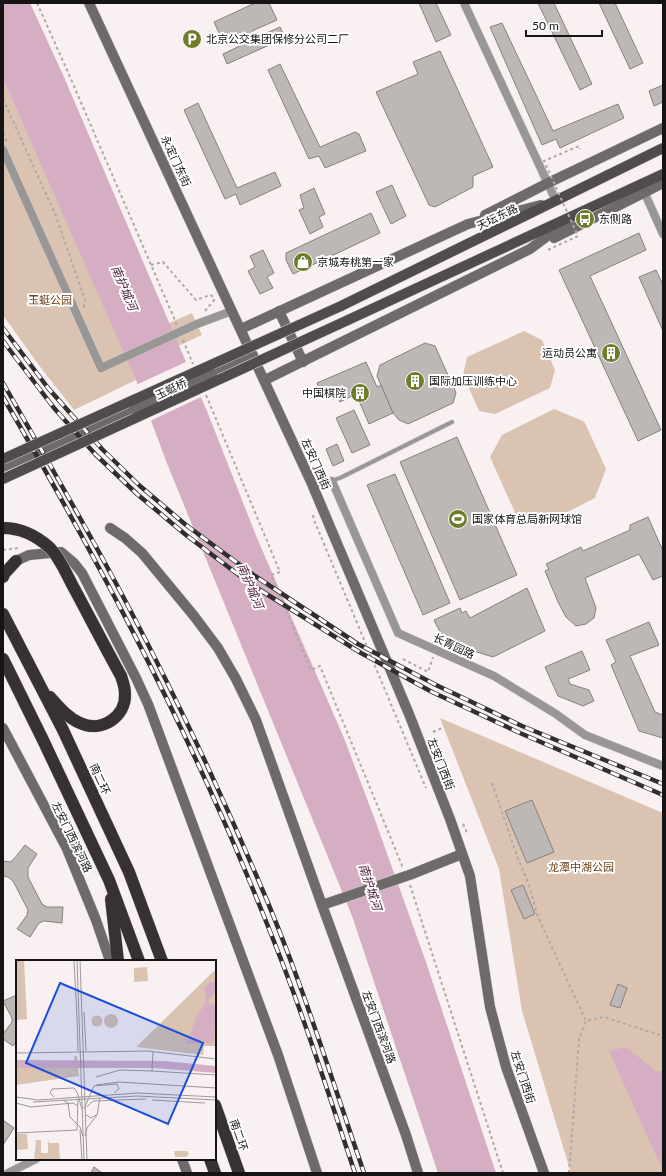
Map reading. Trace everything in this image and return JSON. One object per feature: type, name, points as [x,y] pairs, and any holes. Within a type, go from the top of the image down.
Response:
[{"type":"highway","points":[[3,528],[20,530],[32,535],[51,549],[62,566],[121,676],[125,694],[122,710],[117,716],[111,721],[102,725],[88,726],[70,718],[41,688]]},
{"type":"highway","points":[[3,563],[16,560]]},
{"type":"highway","points":[[3,577],[16,560]]},
{"type":"highway","name":"南二环","points":[[3,614],[63,730],[129,872],[162,960]]},
{"type":"highway","points":[[3,659],[43,740],[108,880],[139,960]]},
{"type":"highway","points":[[108,880],[118,960]]},
{"type":"highway","name":"南二环","points":[[216,1108],[239,1173]]},
{"type":"highway","points":[[210,1160],[215,1173]]},
{"type":"main road","name":"天坛东路","points":[[341,306],[663,148]]},
{"type":"main road","points":[[580,212],[642,189],[663,174]]},
{"type":"main road","name":"玉蜓桥","points":[[3,479],[580,212]]},
{"type":"main road","name":"玉蜓桥","points":[[3,459],[341,306]]},
{"type":"street","name":"永定门东街","points":[[89,3],[253,355]]},
{"type":"street","points":[[464,3],[556,201],[468,224]]},
{"type":"street","points":[[241,329],[468,224],[548,183],[663,128]]},
{"type":"street","points":[[3,150],[101,368],[197,324],[232,311]]},
{"type":"street","points":[[264,380],[530,250],[642,189],[663,183]]},
{"type":"street","points":[[642,189],[663,234]]},
{"type":"street","points":[[530,250],[580,212]]},
{"type":"street","points":[[279,311],[303,362]]},
{"type":"street","points":[[3,467],[253,355]]},
{"type":"street","name":"左安门西街","points":[[253,355],[312,484],[409,714],[450,819],[470,876],[490,1008],[506,1067],[544,1173]]},
{"type":"street","points":[[312,484],[332,482]]},
{"type":"street","name":"长青园路","points":[[332,482],[398,633],[494,676],[556,714],[584,735],[663,766]]},
{"type":"street","name":"左安门西滨河路","points":[[110,528],[125,538],[142,553],[194,616],[218,648],[236,678],[256,720],[406,1135],[418,1173]]},
{"type":"street","points":[[16,560],[29,555],[61,552],[74,563],[82,572],[136,678],[148,704],[278,1055],[317,1173]]},
{"type":"street","name":"左安门西滨河路","points":[[3,728],[67,849],[96,920],[110,960]]},
{"type":"street","points":[[322,905],[408,876],[462,854]]},
{"type":"street","points":[[8,1173],[34,1160]]},
{"type":"street","points":[[182,1160],[187,1173]]},
{"type":"lane","points":[[332,482],[452,422]]},
{"type":"path","points":[[37,3],[179,331]]},
{"type":"path","points":[[3,99],[56,216],[85,300],[84,316],[79,319]]},
{"type":"path","points":[[548,250],[578,236],[544,161],[578,146],[580,148]]},
{"type":"path","points":[[150,265],[163,262],[196,300],[210,295],[216,298]]},
{"type":"path","points":[[182,338],[194,366]]},
{"type":"path","points":[[206,395],[280,572],[271,575],[274,583],[311,670],[320,666],[408,876],[503,1173]]},
{"type":"path","points":[[313,513],[314,520],[428,793]]},
{"type":"path","points":[[403,660],[428,672],[433,657]]},
{"type":"path","points":[[433,732],[442,728]]},
{"type":"path","points":[[492,783],[518,859],[529,884],[538,917],[586,1021],[579,1039],[569,1173]]},
{"type":"path","points":[[586,1021],[604,1017],[663,1036]]},
{"type":"green space","name":"玉蜓公园","points":[[3,79],[121,344],[192,313],[202,335],[131,368],[136,380],[74,410],[38,364],[3,315]]},
{"type":"green space","points":[[524,331],[542,340],[555,370],[550,388],[495,414],[479,411],[463,375],[467,357]]},
{"type":"green space","points":[[554,409],[585,423],[606,469],[595,498],[546,523],[517,517],[490,457],[502,435]]},
{"type":"green space","name":"龙潭中湖公园","points":[[440,718],[663,813],[663,1173],[571,1173],[522,1011],[499,869]]},
{"type":"water","name":"南护城河","points":[[3,3],[30,3],[64,77],[207,411],[257,538],[344,738],[426,962],[496,1173],[438,1173],[352,916],[166,461],[136,380],[3,79]]},
{"type":"water","points":[[626,1047],[656,1071],[663,1071],[663,1171],[609,1051]]},
{"type":"pier","points":[[188,361],[203,396],[150,421],[136,385]]},
{"type":"building","points":[[255,3],[269,3],[277,20],[252,31],[256,38],[280,27],[285,38],[227,64],[223,54],[246,43],[243,36],[224,44],[214,22]]},
{"type":"building","points":[[419,3],[436,3],[451,35],[436,42]]},
{"type":"building","points":[[538,3],[554,3],[592,84],[580,90]]},
{"type":"building","points":[[599,3],[615,3],[643,63],[630,69]]},
{"type":"building","points":[[502,23],[553,131],[618,104],[624,118],[560,148],[556,139],[542,145],[490,27]]},
{"type":"building","points":[[440,51],[493,167],[473,176],[473,187],[435,207],[429,205],[376,92],[418,74],[413,62]]},
{"type":"building","points":[[280,64],[320,147],[355,132],[359,134],[366,151],[325,168],[319,156],[309,159],[268,70]]},
{"type":"building","points":[[663,85],[663,102],[654,106],[649,91]]},
{"type":"building","points":[[198,103],[237,188],[275,172],[281,186],[240,205],[236,194],[225,199],[184,110]]},
{"type":"building","points":[[392,185],[406,216],[391,224],[376,192]]},
{"type":"building","points":[[314,188],[325,214],[319,217],[323,227],[310,234],[299,210],[304,208],[300,195]]},
{"type":"building","points":[[371,213],[380,233],[293,274],[286,260],[286,253]]},
{"type":"building","name":"运动员公寓","points":[[639,233],[646,250],[590,276],[661,430],[638,441],[559,270]]},
{"type":"building","points":[[263,250],[274,273],[267,277],[273,288],[260,294],[248,271],[255,267],[250,256]]},
{"type":"building","points":[[656,270],[663,285],[663,331],[639,277]]},
{"type":"building","name":"国际加压训练中心","points":[[425,343],[435,346],[456,393],[453,403],[408,424],[399,420],[393,413],[377,376],[380,365]]},
{"type":"building","name":"中国棋院","points":[[366,362],[377,387],[381,385],[393,413],[369,424],[356,394],[340,402],[336,392],[323,398],[317,383]]},
{"type":"building","points":[[354,410],[370,445],[352,453],[336,418]]},
{"type":"building","name":"国家体育总局新网球馆","points":[[457,437],[517,575],[460,600],[400,462]]},
{"type":"building","points":[[337,444],[344,461],[333,466],[326,449]]},
{"type":"building","points":[[395,474],[450,603],[423,615],[367,485]]},
{"type":"building","points":[[648,517],[663,551],[663,576],[653,580],[639,554],[585,578],[596,608],[594,618],[586,624],[576,626],[566,617],[558,602],[545,571],[549,569],[546,564],[581,547],[583,551],[630,530],[630,525]]},
{"type":"building","points":[[527,588],[545,631],[493,657],[445,642],[434,620],[460,608],[462,613],[466,611],[470,618]]},
{"type":"building","points":[[649,622],[659,645],[630,656],[655,712],[663,715],[663,738],[639,731],[611,665],[616,662],[606,640]]},
{"type":"building","points":[[582,651],[590,670],[568,679],[570,684],[589,690],[594,701],[583,706],[558,696],[545,667]]},
{"type":"building","points":[[532,800],[554,852],[527,863],[505,811]]},
{"type":"building","points":[[25,845],[37,854],[28,868],[28,877],[42,904],[47,907],[63,907],[62,923],[44,921],[39,923],[30,937],[17,929],[27,915],[28,910],[13,881],[8,877],[3,876],[3,861],[10,862]]},
{"type":"building","points":[[523,885],[535,914],[524,919],[511,890]]},
{"type":"building","points":[[618,984],[627,988],[620,1008],[610,1005]]},
{"type":"building","points":[[16,995],[16,1042],[13,1046],[3,1039],[3,1034],[12,1022],[12,1018],[3,1001]]},
{"type":"building","points":[[3,1120],[14,1128],[3,1145]]},
{"type":"building","points":[[94,1167],[102,1173],[91,1173]]},
{"type":"railway","points":[[3,328],[48,388],[102,449],[140,486],[186,525],[255,576],[358,644],[436,685],[522,726],[663,784]]},
{"type":"railway","points":[[3,341],[54,408],[95,454],[137,494],[186,535],[252,585],[361,653],[432,692],[520,733],[663,795]]},
{"type":"railway","points":[[3,383],[82,521],[127,604],[195,739],[257,877],[287,950],[314,1024],[364,1173]]},
{"type":"railway","points":[[3,397],[102,573],[133,632],[220,813],[291,985],[355,1173]]},
{"type":"place","name":"北京公交集团保修分公司二厂","points":[[192,39]]},
{"type":"place","name":"东侧路","points":[[585,219]]},
{"type":"place","name":"京城寿桃第一家","points":[[303,262]]},
{"type":"place","name":"运动员公寓","points":[[611,353]]},
{"type":"place","name":"国际加压训练中心","points":[[415,381]]},
{"type":"place","name":"中国棋院","points":[[360,393]]},
{"type":"place","name":"国家体育总局新网球馆","points":[[458,519]]}]
